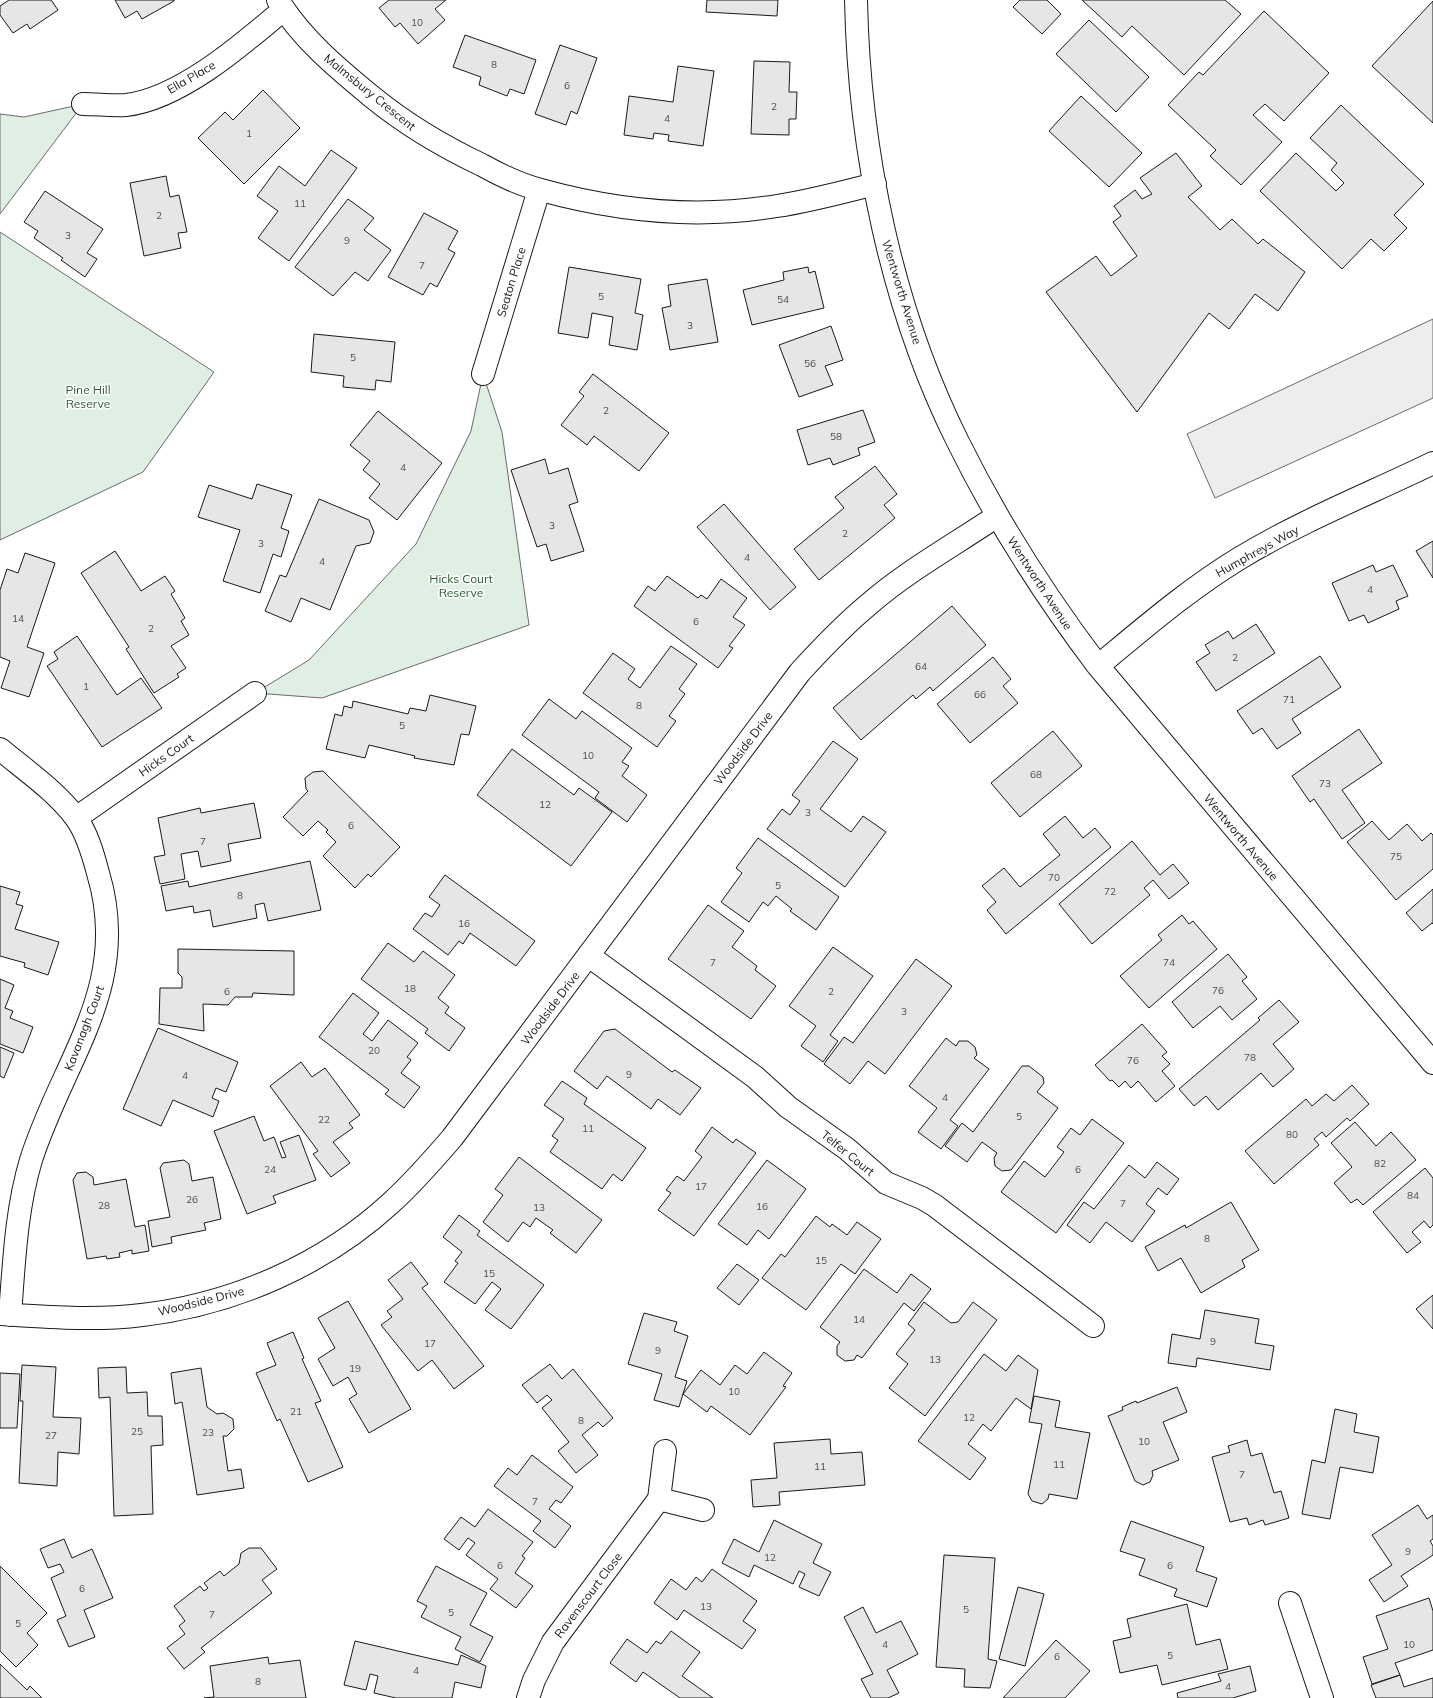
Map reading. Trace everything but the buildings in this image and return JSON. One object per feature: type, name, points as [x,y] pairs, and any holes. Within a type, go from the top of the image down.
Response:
[{"type":"street","name":"Wentworth Avenue","points":[[856,0],[858,65],[864,118],[885,236],[903,303],[928,374],[957,441],[997,516],[1063,621],[1098,666],[1433,1063]]},
{"type":"street","name":"Malmsbury Crescent","points":[[281,5],[322,53],[349,78],[387,109],[423,134],[500,174],[539,190],[602,203],[676,212],[724,212],[777,206],[875,184]]},
{"type":"street","name":"Ella Place","points":[[83,104],[125,105],[142,102],[171,90],[217,62],[281,5]]},
{"type":"street","name":"Seaton Place","points":[[483,374],[539,190]]},
{"type":"street","name":"Humphreys Way","points":[[1098,666],[1162,613],[1241,557],[1280,536],[1433,463]]},
{"type":"street","name":"Woodside Drive","points":[[5,1314],[72,1318],[112,1317],[142,1315],[211,1301],[244,1291],[303,1265],[332,1248],[361,1228],[392,1203],[421,1174],[452,1138],[589,956],[781,696],[818,652],[868,604],[898,581],[997,516]]},
{"type":"street","name":"Hicks Court","points":[[76,818],[255,693]]},
{"type":"street","name":"Kavanagh Court","points":[[0,748],[42,784],[76,818],[88,841],[101,881],[107,947],[105,971],[96,1003],[86,1031],[41,1134],[25,1184],[5,1314]]},
{"type":"street","name":"Telfer Court","points":[[589,956],[755,1077],[788,1107],[847,1149],[886,1184],[934,1205],[1093,1326]]},
{"type":"street","points":[[664,1451],[659,1499],[703,1510]]},
{"type":"street","name":"Ravenscourt Close","points":[[528,1698],[534,1680],[553,1642],[659,1499]]},
{"type":"street","points":[[1290,1603],[1322,1698]]},
{"type":"green space","points":[[83,104],[0,214],[0,114],[24,117]]},
{"type":"green space","name":"Pine Hill Reserve","points":[[0,232],[214,372],[143,472],[0,540]]},
{"type":"green space","name":"Hicks Court Reserve","points":[[483,374],[502,432],[529,625],[322,698],[255,693],[309,660],[416,544],[471,431]]},
{"type":"shaded area","points":[[1433,319],[1433,398],[1215,498],[1187,434]]}]
